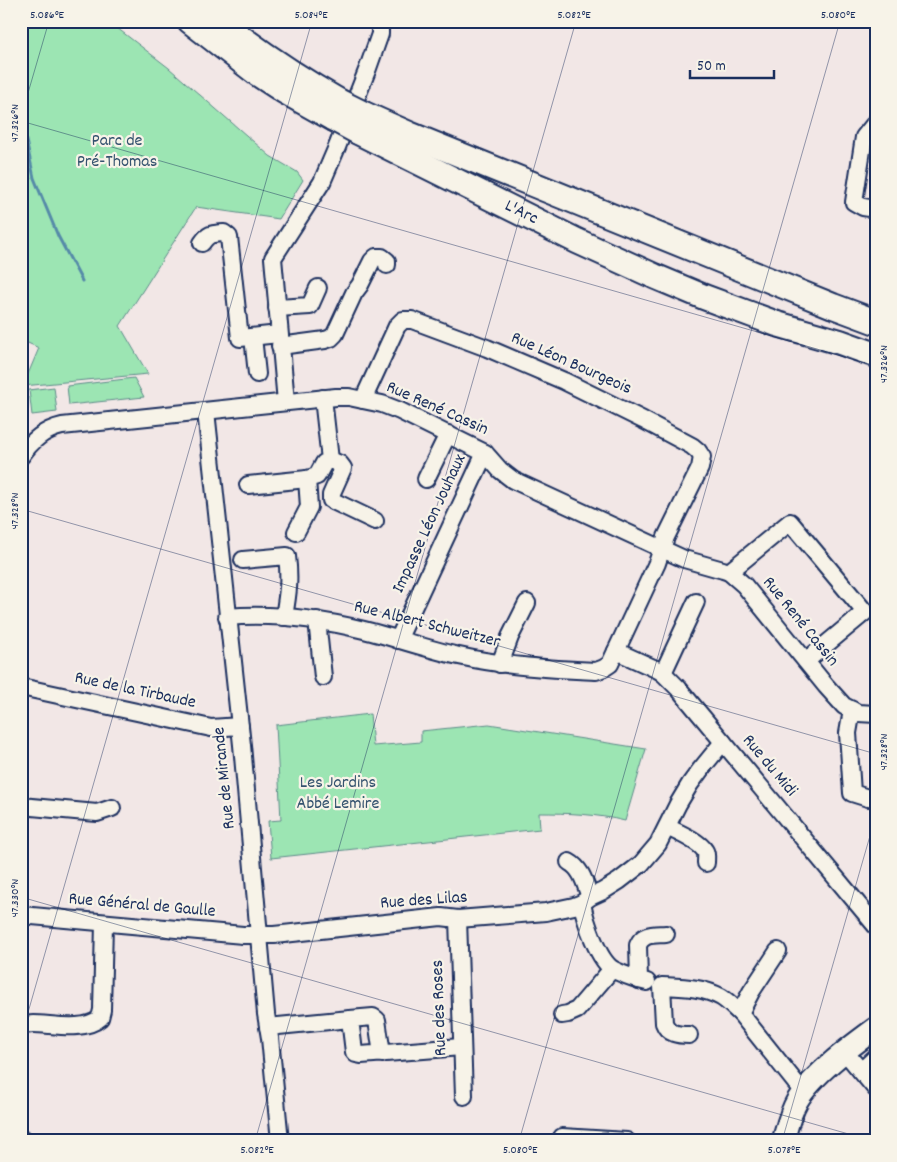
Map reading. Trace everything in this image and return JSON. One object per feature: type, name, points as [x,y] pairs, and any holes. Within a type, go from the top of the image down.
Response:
[{"type":"highway","name":"L'Arc","points":[[190,21],[258,74],[292,95],[337,110],[577,241],[704,297],[777,324],[840,342],[876,355]]},
{"type":"highway","name":"L'Arc","points":[[219,21],[268,58],[293,74],[337,110]]},
{"type":"highway","name":"L'Arc","points":[[361,123],[409,134],[876,322]]},
{"type":"main road","points":[[783,1141],[799,1099],[813,1079],[876,1028]]},
{"type":"main road","points":[[794,1141],[799,1099]]},
{"type":"street","points":[[286,402],[273,258],[322,182],[368,68],[380,34],[380,21]]},
{"type":"street","points":[[875,125],[864,137],[854,202],[863,207],[876,209]]},
{"type":"street","points":[[202,243],[209,234],[224,233],[229,237],[240,338],[253,337],[280,340],[325,340],[331,338],[335,334],[354,293],[372,261],[376,257],[382,257],[387,261],[387,265]]},
{"type":"street","points":[[277,308],[310,306],[318,288]]},
{"type":"street","name":"Rue Léon Bourgeois","points":[[363,400],[397,326],[409,319],[512,358],[643,420],[692,446],[702,457],[700,468],[662,549]]},
{"type":"street","points":[[253,337],[257,374]]},
{"type":"street","name":"Rue René Cassin","points":[[21,456],[27,436],[62,426],[323,398],[349,397],[382,404],[485,453],[500,470],[513,480],[689,561],[717,567],[729,572],[744,585],[826,686],[844,706],[852,710]]},
{"type":"street","points":[[323,398],[330,460]]},
{"type":"street","name":"Rue de Mirande","points":[[206,411],[240,726],[258,936],[280,1141]]},
{"type":"street","points":[[426,479],[448,434]]},
{"type":"street","name":"Impasse Léon Jouhaux","points":[[398,640],[485,453]]},
{"type":"street","points":[[248,485],[307,479],[317,476],[324,463],[330,460],[340,464],[343,468],[331,494],[331,500],[375,521]]},
{"type":"street","points":[[296,532],[309,507],[307,479]]},
{"type":"street","points":[[729,572],[790,522],[865,612],[806,660]]},
{"type":"street","name":"Rue Albert Schweitzer","points":[[228,618],[262,616],[317,620],[363,630],[459,656],[500,664],[596,671],[610,664],[662,549]]},
{"type":"street","points":[[243,560],[287,556],[289,589],[284,617]]},
{"type":"street","points":[[663,673],[696,602]]},
{"type":"street","points":[[500,664],[510,636],[527,603]]},
{"type":"street","points":[[317,620],[323,677]]},
{"type":"street","name":"Rue du Midi","points":[[616,651],[663,673],[680,689],[876,926]]},
{"type":"street","name":"Rue de la Tirbaude","points":[[21,687],[211,728],[240,726]]},
{"type":"street","points":[[868,798],[852,793],[848,733],[852,710],[858,713],[876,714]]},
{"type":"street","name":"Rue des Lilas","points":[[258,936],[441,917],[458,919],[546,912],[574,906],[604,891],[641,864],[658,844],[700,769],[723,742]]},
{"type":"street","points":[[21,806],[97,813],[112,808]]},
{"type":"street","points":[[667,827],[699,844],[706,855],[706,863]]},
{"type":"street","points":[[569,862],[580,871],[586,900],[584,913],[593,939],[601,955],[612,969],[662,986],[691,987],[707,991],[722,998],[740,1013],[799,1087],[799,1099]]},
{"type":"street","name":"Rue Général de Gaulle","points":[[21,915],[258,936]]},
{"type":"street","name":"Rue des Roses","points":[[458,919],[464,1096]]},
{"type":"street","points":[[21,1026],[32,1024],[67,1027],[92,1023],[100,1018],[102,1010],[104,923]]},
{"type":"street","points":[[640,980],[638,946],[640,942],[648,935],[666,934]]},
{"type":"street","points":[[740,1013],[751,992],[778,951]]},
{"type":"street","points":[[562,1015],[577,1010],[612,969]]},
{"type":"street","points":[[662,986],[665,1027],[673,1034],[689,1035]]},
{"type":"street","points":[[268,1027],[373,1017],[377,1020],[382,1054]]},
{"type":"street","points":[[350,1019],[356,1054],[382,1054],[461,1047]]},
{"type":"street","points":[[845,1052],[876,1089]]},
{"type":"street","points":[[861,1071],[876,1057]]},
{"type":"street","points":[[562,1137],[627,1141]]},
{"type":"green space","name":"Parc de Pré-Thomas","points":[[21,21],[108,21],[169,68],[270,156],[297,172],[303,180],[279,219],[196,207],[120,326],[148,374],[23,386],[39,348],[21,340]]},
{"type":"green space","points":[[134,378],[144,397],[69,405],[67,386]]},
{"type":"green space","points":[[54,387],[57,412],[32,415],[29,390]]},
{"type":"green space","name":"Les Jardins Abbé Lemire","points":[[370,714],[373,746],[421,742],[421,731],[489,724],[646,749],[625,821],[582,814],[539,813],[540,829],[271,858],[268,821],[281,820],[276,725]]},
{"type":"waterway","points":[[21,117],[34,178],[58,236],[82,281]]}]
